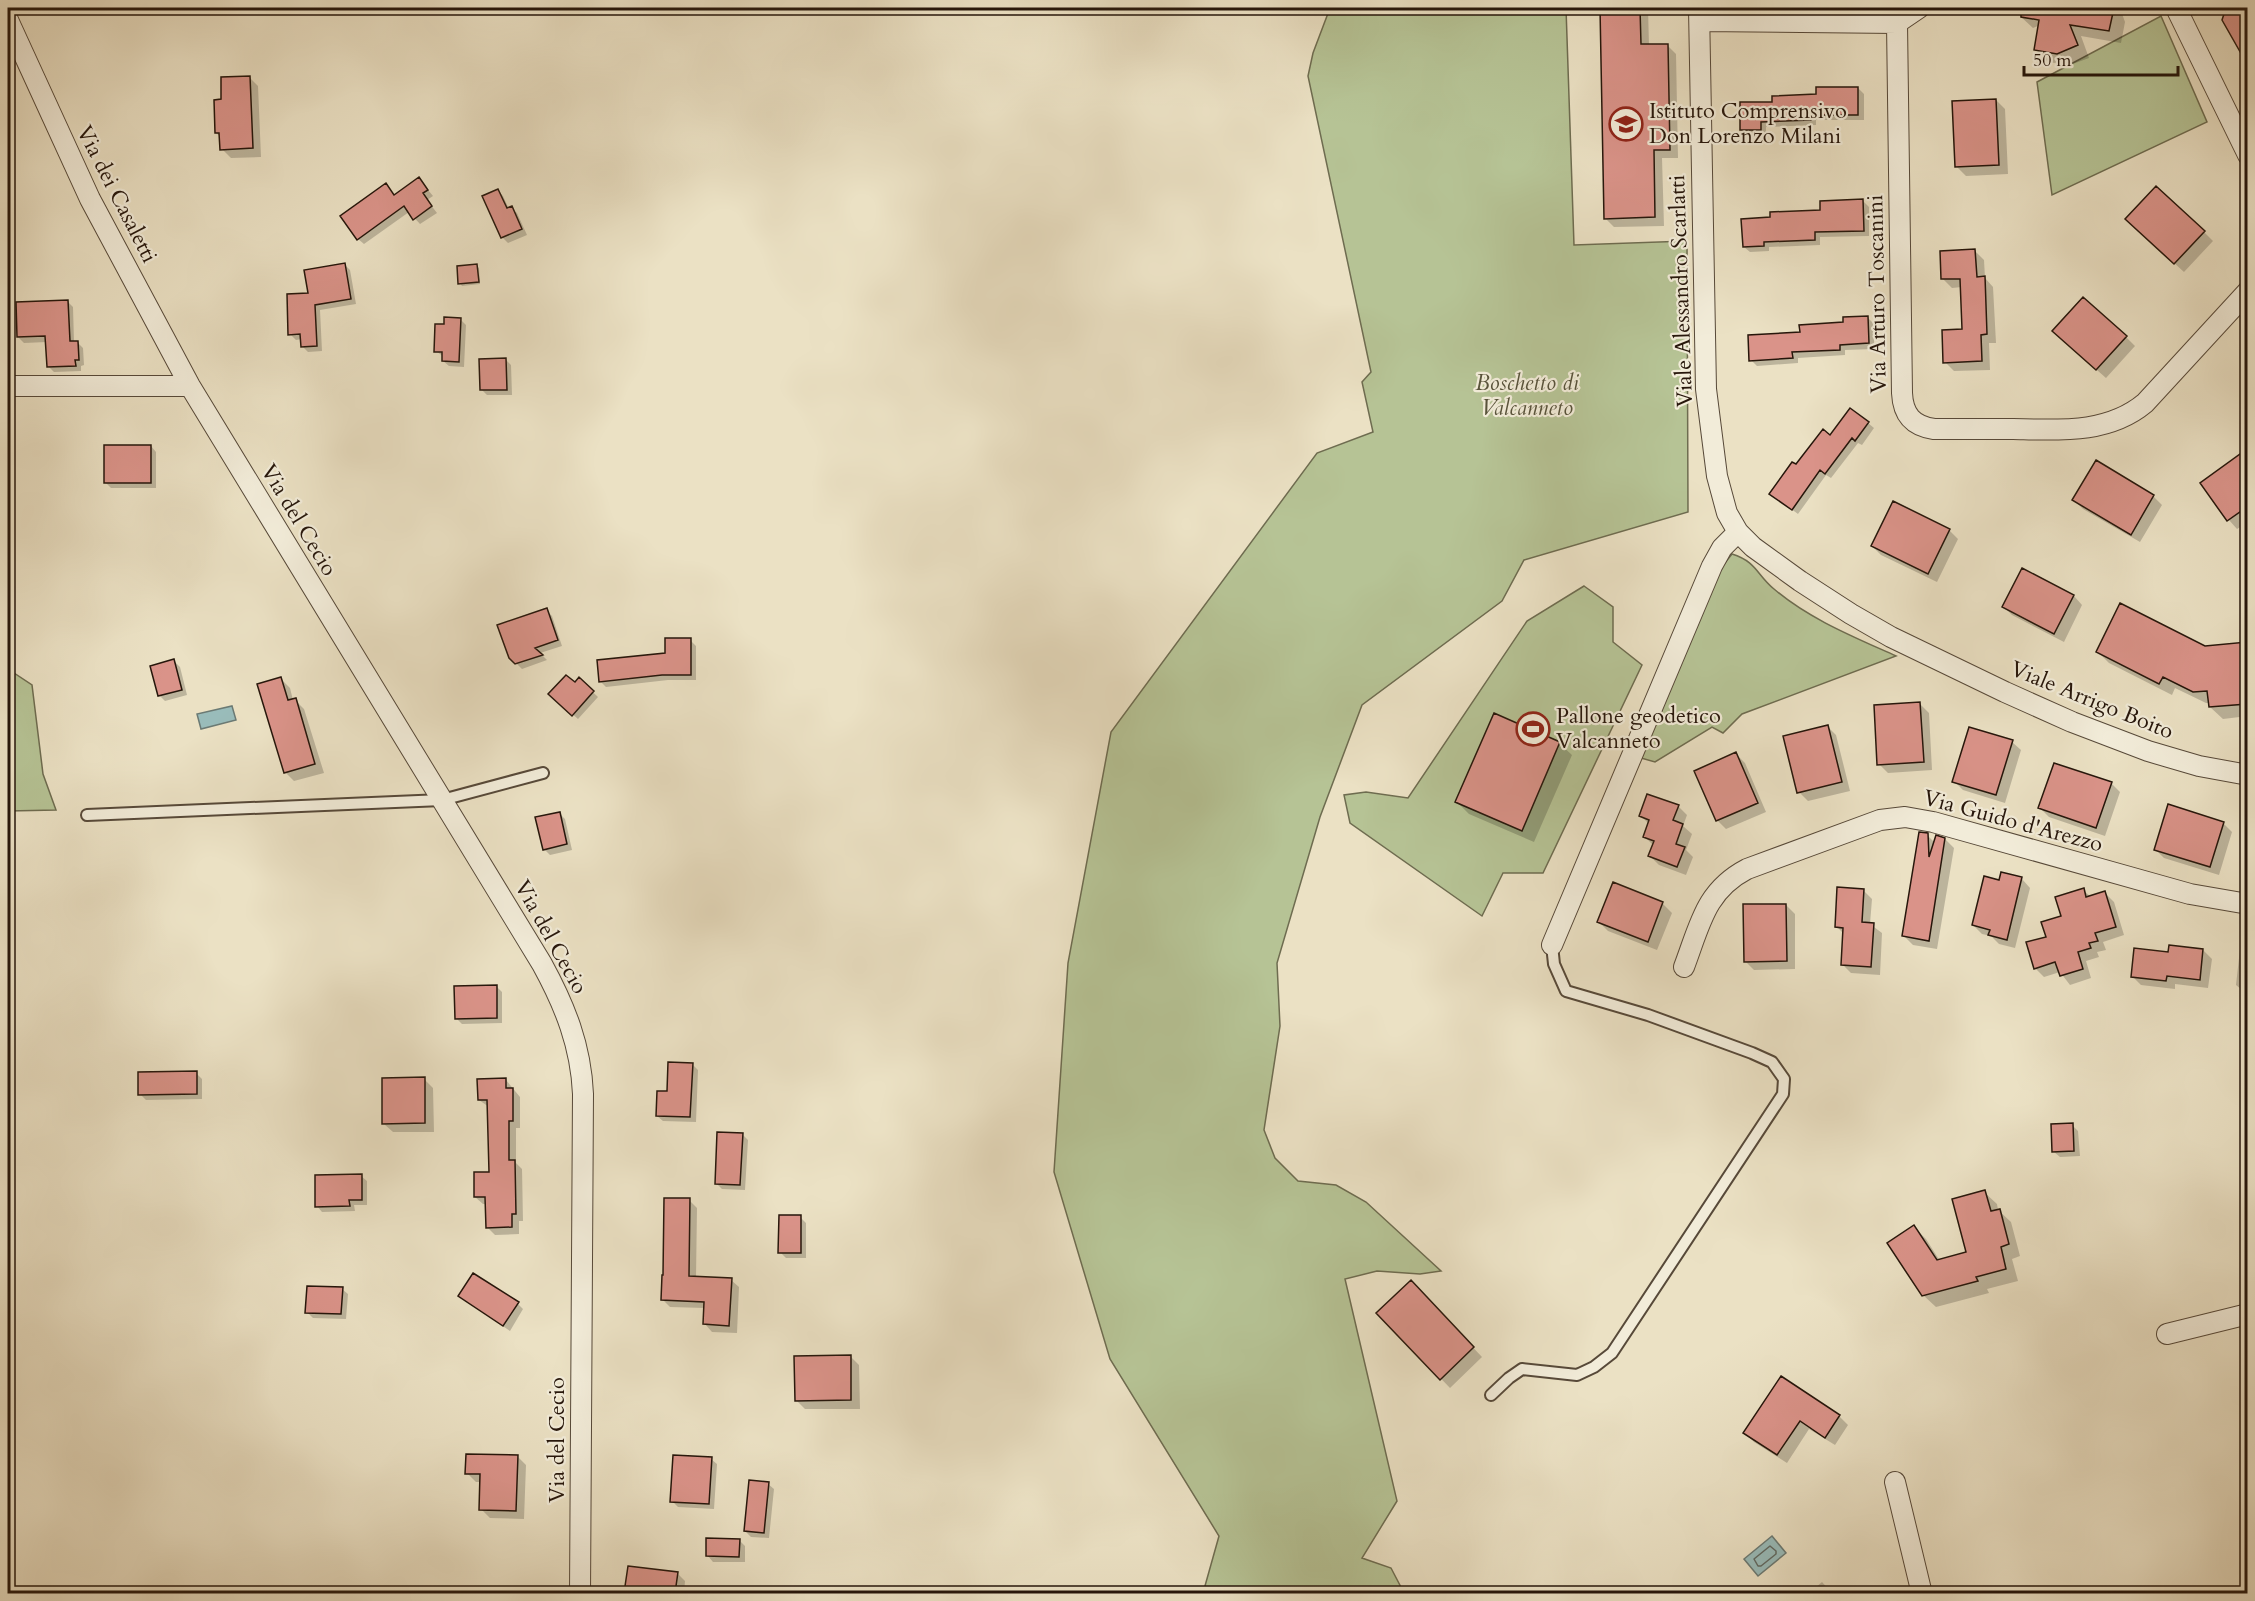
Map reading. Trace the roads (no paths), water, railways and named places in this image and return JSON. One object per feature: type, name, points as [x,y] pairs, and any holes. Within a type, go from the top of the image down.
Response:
[{"type":"street","points":[[1700,14],[1897,23],[1919,8]]},
{"type":"street","points":[[2176,8],[2247,155]]},
{"type":"street","name":"Viale Alessandro Scarlatti","points":[[1700,14],[1705,380],[1715,465],[1727,513],[1738,532]]},
{"type":"street","name":"Via dei Casaletti","points":[[8,20],[90,199],[190,386]]},
{"type":"street","name":"Via Arturo Toscanini","points":[[1897,23],[1902,393],[1904,409],[1911,420],[1934,429],[2065,430],[2088,428],[2114,421],[2135,411],[2145,403],[2247,291]]},
{"type":"street","points":[[8,386],[190,386]]},
{"type":"street","name":"Via del Cecio","points":[[190,386],[548,975],[570,1022],[579,1051],[583,1094],[580,1593]]},
{"type":"street","points":[[1552,945],[1712,566],[1722,548],[1738,532]]},
{"type":"street","name":"Viale Arrigo Boito","points":[[1738,532],[1758,550],[1832,602],[1875,628],[2025,702],[2113,739],[2179,761],[2247,775]]},
{"type":"street","name":"Via Guido d'Arezzo","points":[[1684,967],[1708,904],[1730,879],[1747,869],[1873,822],[1899,818],[1933,822],[2190,894],[2247,904]]},
{"type":"street","points":[[2167,1334],[2247,1314]]},
{"type":"street","points":[[1895,1482],[1922,1593]]},
{"type":"lane","points":[[87,815],[442,800],[543,773]]},
{"type":"lane","points":[[1491,1395],[1522,1369],[1577,1375],[1594,1367],[1612,1353],[1783,1094],[1784,1079],[1772,1062],[1648,1015],[1566,991],[1554,964],[1552,945]]},
{"type":"water","points":[[232,706],[236,720],[201,729],[197,714]]},
{"type":"water","points":[[1772,1536],[1786,1553],[1758,1576],[1744,1559]]},
{"type":"place","name":"Istituto Comprensivo Don Lorenzo Milani","points":[[1626,124]]},
{"type":"place","name":"Pallone geodetico Valcanneto","points":[[1533,729]]},
{"type":"park label","name":"Boschetto di Valcanneto","points":[[1527,396]]}]
